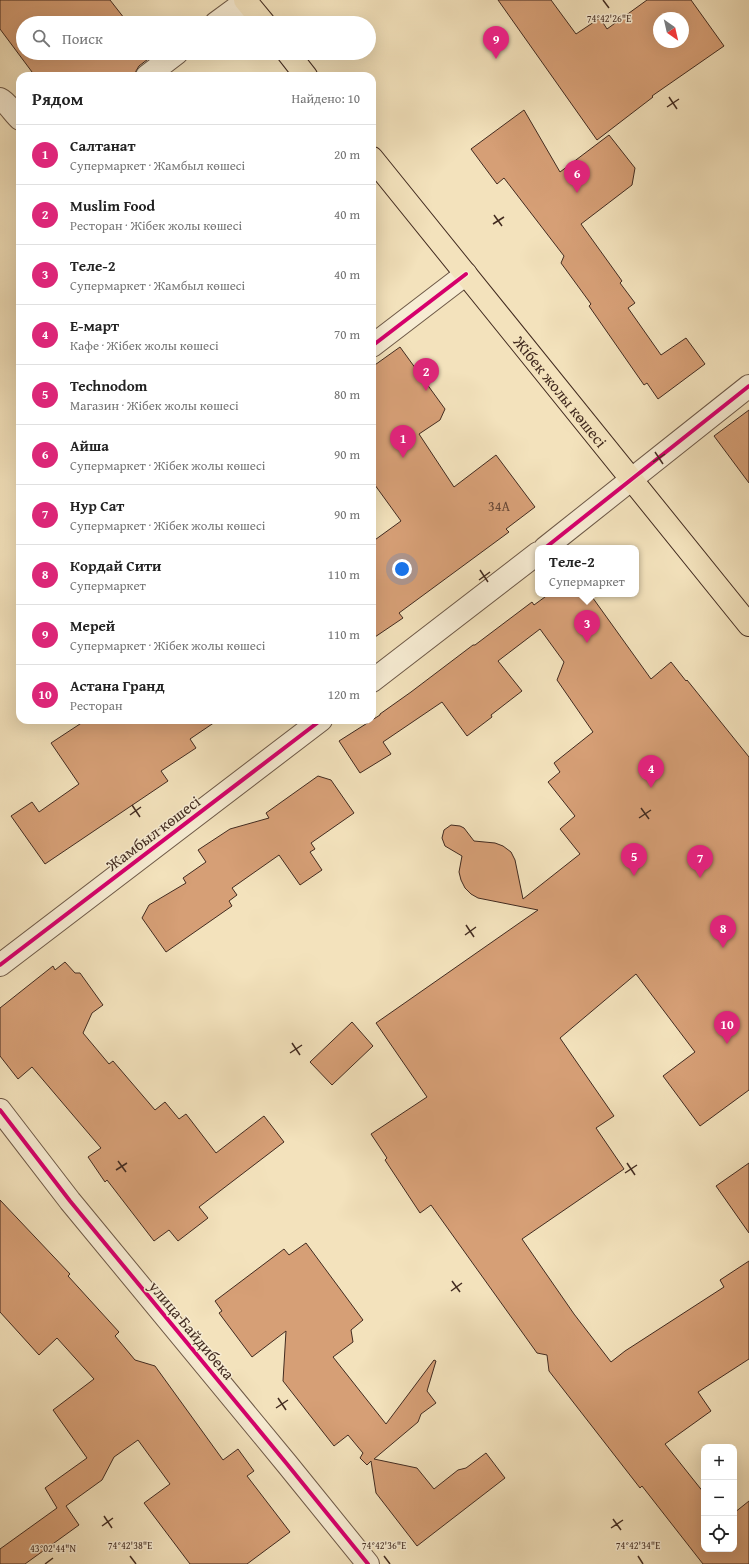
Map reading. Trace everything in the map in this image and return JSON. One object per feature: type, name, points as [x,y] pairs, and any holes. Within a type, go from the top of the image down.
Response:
[{"type":"highway","points":[[246,0],[259,16]]},
{"type":"highway","points":[[293,60],[303,72]]},
{"type":"highway","name":"Жібек жолы көшесі","points":[[376,163],[749,625]]},
{"type":"street","points":[[225,16],[246,0]]},
{"type":"street","points":[[152,72],[168,60]]},
{"type":"street","points":[[0,100],[5,101],[16,116]]},
{"type":"street","points":[[376,343],[466,274]]},
{"type":"street","points":[[549,545],[749,386]]},
{"type":"street","points":[[376,678],[535,555]]},
{"type":"street","name":"Жамбыл көшесі","points":[[0,965],[316,724]]},
{"type":"street","name":"улица Байдибека","points":[[0,1110],[70,1201],[368,1564]]},
{"type":"building","points":[[0,0],[110,0],[123,16],[16,16],[16,50],[0,29]]},
{"type":"building","points":[[498,0],[551,0],[576,34],[600,18],[607,29],[647,0],[691,0],[724,46],[652,96],[653,97],[597,140]]},
{"type":"building","points":[[23,60],[147,60],[139,66],[136,72],[32,72]]},
{"type":"building","points":[[524,110],[560,172],[609,135],[635,168],[632,185],[581,224],[622,281],[620,283],[635,303],[628,308],[661,355],[686,338],[705,364],[658,399],[647,383],[644,385],[589,306],[591,304],[561,263],[564,256],[504,178],[497,184],[471,149]]},
{"type":"building","points":[[400,347],[445,409],[440,420],[419,434],[454,487],[496,455],[535,507],[506,529],[509,532],[399,613],[403,618],[376,636],[376,539],[401,521],[376,487],[376,364]]},
{"type":"building","points":[[749,410],[749,483],[714,436]]},
{"type":"building","points":[[545,597],[592,597],[651,679],[671,662],[749,757],[749,1090],[700,1126],[663,1076],[695,1052],[636,974],[560,1038],[614,1116],[596,1128],[624,1169],[522,1239],[574,1314],[611,1362],[625,1351],[724,1287],[720,1280],[749,1261],[749,1359],[698,1392],[711,1411],[665,1444],[701,1489],[701,1552],[737,1552],[737,1511],[749,1501],[749,1564],[703,1564],[642,1486],[640,1488],[549,1371],[547,1355],[537,1353],[431,1205],[420,1213],[385,1160],[387,1158],[371,1134],[427,1097],[376,1023],[538,910],[478,898],[471,894],[465,888],[459,872],[462,856],[445,846],[442,838],[444,830],[451,825],[460,826],[464,828],[474,841],[495,843],[503,846],[511,852],[515,860],[523,899],[580,854],[560,829],[575,816],[548,782],[560,772],[554,763],[593,732],[557,680],[564,662],[540,629],[498,661],[522,691],[467,736],[442,702],[383,742],[391,754],[360,773],[339,741],[366,724],[376,724],[376,718],[380,714],[532,602],[534,605]]},
{"type":"building","points":[[80,724],[212,724],[190,739],[196,748],[161,771],[168,781],[45,864],[11,816],[32,802],[39,812],[79,784],[51,743]]},
{"type":"building","points":[[318,776],[331,780],[354,813],[311,843],[315,849],[310,852],[322,870],[300,885],[279,855],[232,888],[237,895],[229,901],[232,906],[166,952],[142,918],[149,905],[186,883],[183,878],[206,862],[198,850],[230,829],[269,818],[266,813]]},
{"type":"building","points":[[65,962],[75,973],[80,973],[103,1005],[92,1013],[83,1033],[109,1064],[113,1061],[155,1110],[165,1102],[179,1119],[186,1114],[216,1153],[264,1116],[284,1142],[199,1207],[208,1218],[178,1241],[169,1230],[154,1241],[107,1180],[105,1182],[88,1157],[101,1148],[32,1067],[18,1079],[0,1056],[0,1008],[53,966],[55,970]]},
{"type":"building","points":[[352,1022],[373,1046],[332,1085],[310,1062]]},
{"type":"building","points":[[749,1163],[749,1233],[716,1186]]},
{"type":"building","points":[[0,1200],[70,1274],[68,1276],[119,1332],[115,1336],[135,1360],[155,1366],[223,1460],[238,1449],[254,1471],[247,1476],[290,1532],[247,1564],[190,1564],[144,1503],[170,1484],[138,1440],[114,1457],[102,1480],[66,1506],[79,1525],[25,1564],[0,1564],[0,1549],[57,1508],[45,1488],[87,1458],[53,1410],[94,1379],[57,1338],[39,1355],[0,1312]]},
{"type":"building","points":[[306,1243],[363,1320],[351,1330],[353,1342],[333,1357],[386,1424],[434,1360],[436,1361],[427,1391],[436,1403],[421,1414],[418,1422],[374,1459],[417,1468],[434,1489],[458,1470],[466,1468],[486,1453],[505,1478],[417,1546],[376,1493],[371,1461],[367,1465],[360,1458],[363,1453],[348,1435],[334,1446],[283,1381],[286,1331],[252,1357],[219,1313],[222,1311],[215,1301],[284,1249],[289,1255]]},
{"type":"cycle path","points":[[376,343],[466,274]]},
{"type":"cycle path","points":[[549,545],[749,386]]},
{"type":"cycle path","points":[[0,965],[316,724]]},
{"type":"cycle path","points":[[0,1110],[70,1201],[368,1564]]},
{"type":"place","name":"Мерей","points":[[496,59]]},
{"type":"place","name":"Айша","points":[[577,193]]},
{"type":"place","name":"Muslim Food","points":[[426,391]]},
{"type":"place","name":"Салтанат","points":[[403,458]]},
{"type":"place","name":"Теле-2","points":[[587,643]]},
{"type":"place","name":"Е-март","points":[[651,788]]},
{"type":"place","name":"Technodom","points":[[634,876]]},
{"type":"place","name":"Нур Сат","points":[[700,878]]},
{"type":"place","name":"Кордай Сити","points":[[723,948]]},
{"type":"place","name":"Астана Гранд","points":[[727,1044]]}]
